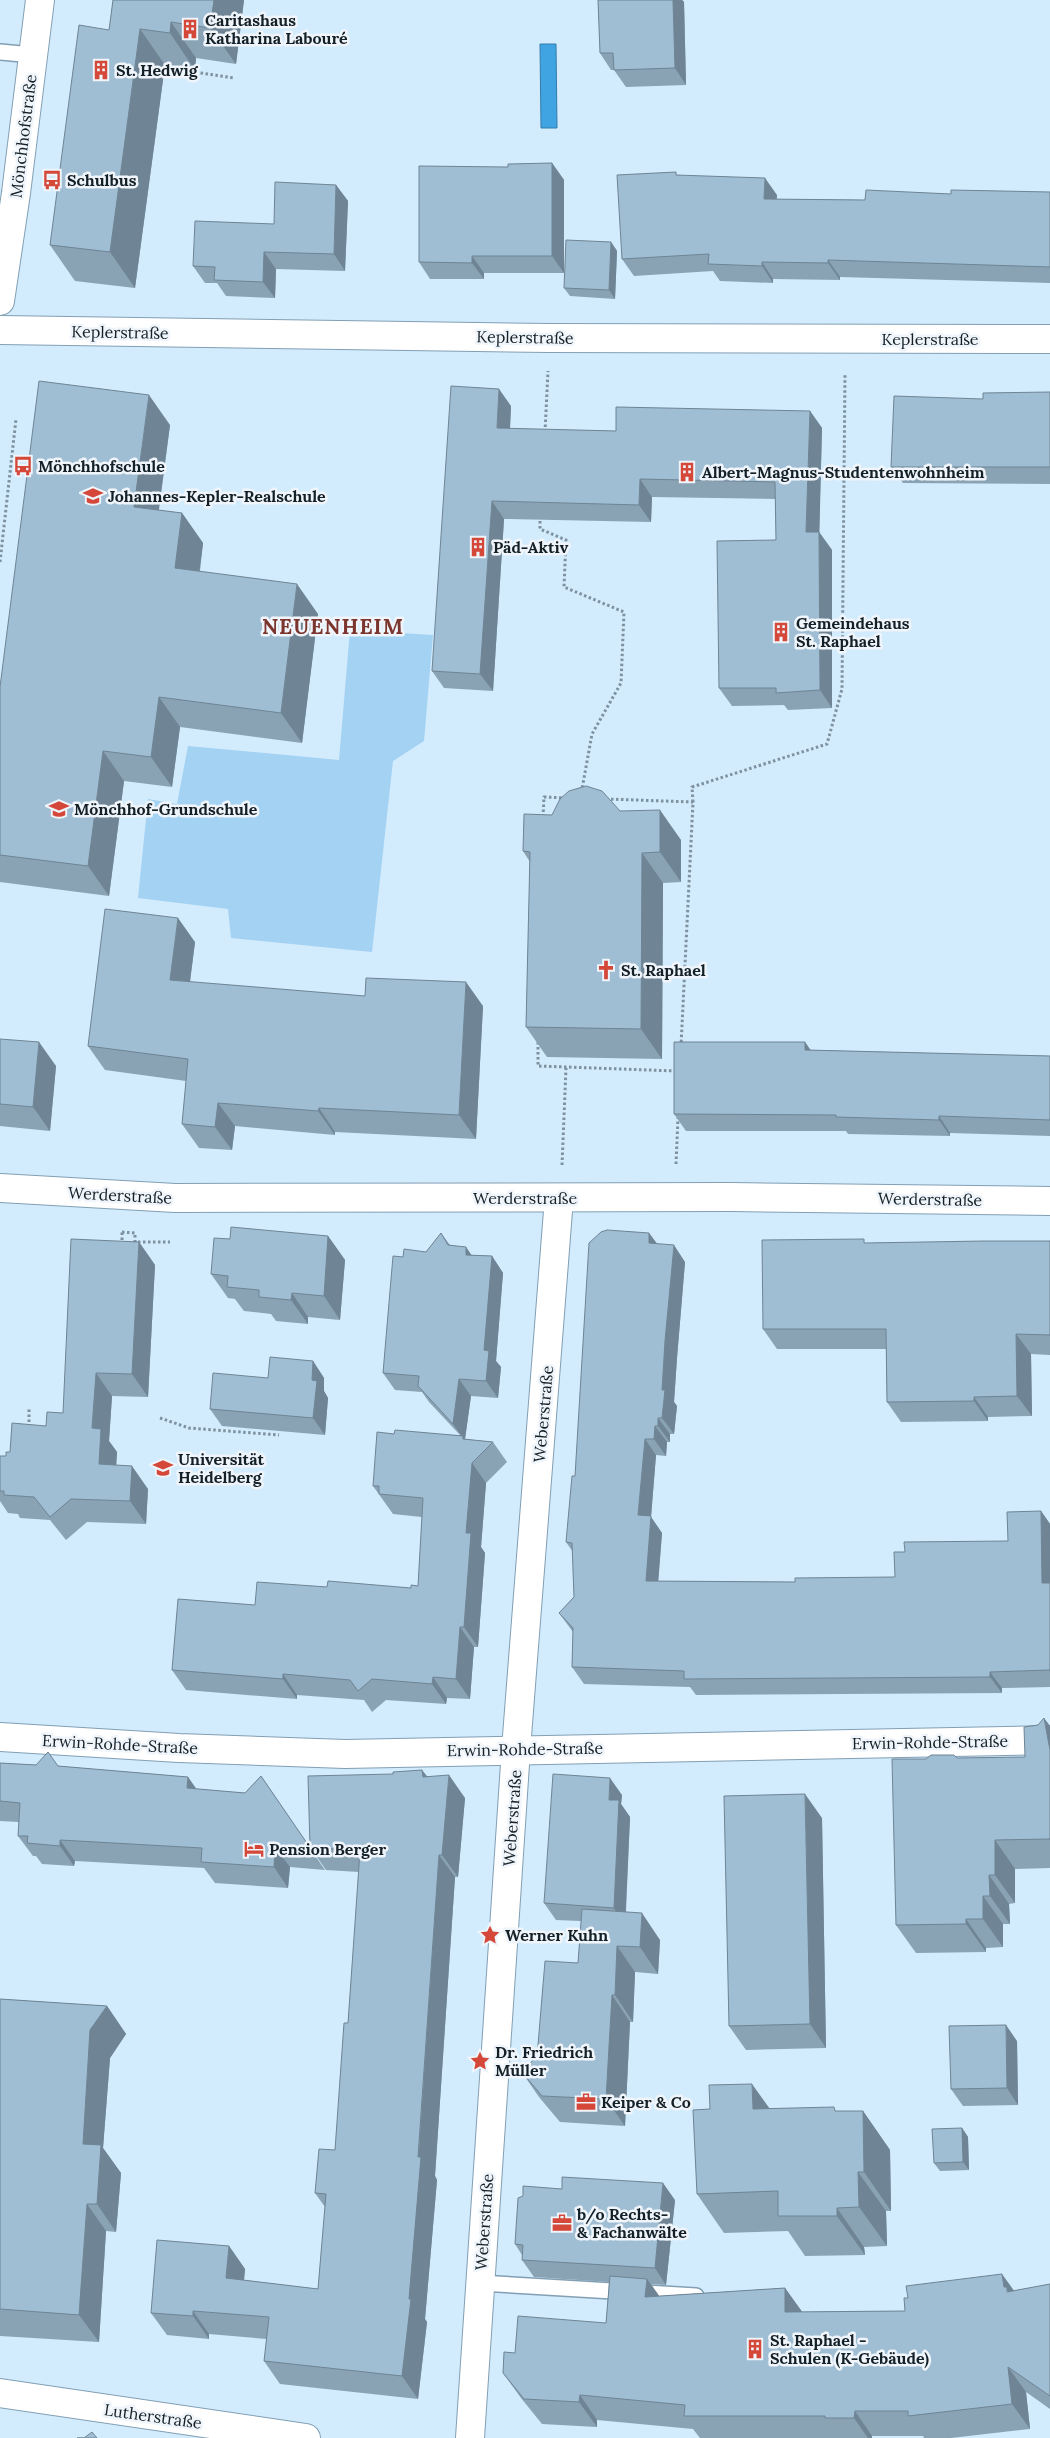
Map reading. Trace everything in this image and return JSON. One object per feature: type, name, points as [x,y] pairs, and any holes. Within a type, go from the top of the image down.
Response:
[{"type":"street","name":"Mönchhofstraße","points":[[0,301],[16,193],[40,0]]},
{"type":"street","name":"Keplerstraße","points":[[0,330],[549,338],[1050,339]]},
{"type":"street","name":"Werderstraße","points":[[0,1188],[175,1198],[1050,1201]]},
{"type":"street","name":"Weberstraße","points":[[470,2438],[516,1749],[559,1198]]},
{"type":"street","name":"Erwin-Rohde-Straße","points":[[0,1737],[179,1748],[345,1754],[516,1749],[1050,1740]]},
{"type":"street","name":"Lutherstraße","points":[[0,2393],[306,2438]]},
{"type":"lane","points":[[0,52],[33,55]]},
{"type":"lane","points":[[480,2283],[709,2296]]},
{"type":"path","points":[[158,67],[234,78]]},
{"type":"path","points":[[544,433],[549,338]]},
{"type":"path","points":[[681,1051],[692,787],[827,744],[842,689],[844,339]]},
{"type":"path","points":[[0,562],[16,419]]},
{"type":"path","points":[[541,510],[540,529],[566,540],[564,587],[624,612],[621,684],[592,734],[581,798]]},
{"type":"path","points":[[542,827],[544,797],[572,798]]},
{"type":"path","points":[[599,799],[692,802]]},
{"type":"path","points":[[538,1037],[538,1066],[680,1071]]},
{"type":"path","points":[[561,1171],[566,1068]]},
{"type":"path","points":[[676,1172],[678,1117]]},
{"type":"path","points":[[122,1249],[122,1234],[135,1232],[134,1242],[170,1242]]},
{"type":"path","points":[[29,1410],[29,1429]]},
{"type":"path","points":[[160,1418],[189,1428],[279,1435]]},
{"type":"shaded area","points":[[350,630],[433,635],[424,741],[393,761],[372,952],[231,938],[228,909],[138,898],[148,799],[177,804],[188,746],[339,760]]},
{"type":"water","points":[[540,44],[556,44],[557,128],[541,128]]},
{"type":"building","points":[[113,0],[214,0],[210,28],[171,22],[170,33],[140,29],[110,252],[50,245],[79,25],[109,30]]},
{"type":"building","points":[[598,0],[673,0],[675,68],[614,70],[613,53],[600,53]]},
{"type":"building","points":[[552,163],[552,256],[472,256],[472,263],[419,262],[419,166],[508,167],[508,164]]},
{"type":"building","points":[[676,172],[676,175],[765,178],[764,199],[865,200],[866,190],[951,194],[951,190],[1050,192],[1050,267],[828,260],[828,263],[762,262],[762,266],[708,264],[709,254],[622,259],[617,175]]},
{"type":"building","points":[[275,182],[336,185],[334,254],[264,252],[263,282],[214,280],[215,267],[193,266],[195,221],[274,224]]},
{"type":"building","points":[[566,240],[611,242],[609,290],[564,288]]},
{"type":"building","points":[[39,381],[149,395],[134,507],[182,513],[175,568],[297,584],[281,713],[159,697],[151,757],[103,751],[88,866],[0,855],[0,687]]},
{"type":"building","points":[[451,386],[499,389],[497,428],[616,431],[616,407],[810,411],[806,532],[819,532],[820,690],[776,693],[776,688],[719,688],[717,541],[776,540],[775,482],[640,479],[639,505],[492,501],[480,674],[432,671]]},
{"type":"building","points":[[1050,392],[1050,467],[891,467],[894,396],[983,399],[983,393]]},
{"type":"building","name":"St. Raphael","points":[[586,786],[602,791],[620,811],[660,810],[660,852],[642,853],[641,1029],[526,1027],[530,852],[523,851],[524,814],[552,815],[560,799],[569,791]]},
{"type":"building","points":[[105,909],[178,918],[170,980],[365,996],[366,978],[466,982],[459,1115],[319,1108],[318,1111],[218,1103],[215,1127],[182,1124],[188,1059],[88,1046]]},
{"type":"building","points":[[0,1039],[39,1042],[33,1107],[0,1104]]},
{"type":"building","points":[[674,1042],[805,1042],[805,1050],[1050,1056],[1050,1120],[939,1116],[939,1120],[836,1117],[836,1115],[674,1114]]},
{"type":"building","points":[[231,1227],[328,1236],[324,1296],[292,1293],[291,1300],[259,1297],[259,1290],[227,1287],[228,1276],[211,1274],[214,1238],[230,1239]]},
{"type":"building","points":[[607,1230],[649,1233],[649,1243],[674,1245],[665,1341],[662,1390],[665,1390],[662,1418],[658,1418],[654,1439],[645,1439],[638,1515],[651,1516],[646,1581],[795,1582],[795,1578],[895,1577],[894,1552],[905,1552],[904,1542],[1008,1541],[1007,1512],[1041,1511],[1042,1583],[1050,1583],[1050,1670],[990,1672],[990,1677],[684,1679],[684,1671],[572,1667],[573,1628],[559,1613],[574,1597],[572,1543],[566,1542],[572,1476],[575,1476],[589,1243],[601,1232]]},
{"type":"building","points":[[441,1233],[448,1245],[466,1247],[466,1255],[492,1256],[484,1350],[489,1351],[486,1381],[459,1379],[453,1424],[418,1386],[419,1376],[383,1373],[393,1256],[403,1257],[404,1249],[426,1252]]},
{"type":"building","points":[[71,1239],[139,1242],[132,1374],[96,1373],[92,1428],[101,1429],[99,1464],[132,1466],[130,1501],[71,1499],[50,1517],[34,1497],[4,1495],[4,1491],[0,1491],[0,1456],[6,1456],[6,1452],[10,1452],[12,1423],[46,1426],[47,1412],[63,1413]]},
{"type":"building","points":[[864,1239],[864,1243],[1050,1241],[1050,1335],[1016,1334],[1017,1396],[974,1397],[974,1401],[887,1402],[886,1329],[763,1329],[762,1240]]},
{"type":"building","points":[[270,1357],[313,1361],[312,1380],[317,1381],[313,1418],[210,1409],[213,1373],[268,1378]]},
{"type":"building","points":[[395,1430],[463,1436],[463,1439],[493,1442],[472,1463],[466,1533],[471,1533],[464,1627],[460,1627],[456,1679],[433,1677],[432,1684],[372,1679],[358,1691],[350,1680],[283,1674],[283,1679],[172,1670],[178,1599],[255,1605],[257,1582],[327,1587],[328,1581],[411,1588],[411,1585],[418,1586],[423,1498],[379,1494],[379,1486],[373,1486],[377,1432],[394,1434]]},
{"type":"building","points":[[1044,1718],[1050,1750],[1050,1839],[995,1840],[995,1875],[989,1875],[990,1896],[983,1896],[983,1919],[966,1919],[966,1924],[896,1925],[892,1759],[926,1759],[931,1755],[954,1755],[957,1758],[1025,1757],[1024,1727],[1038,1725]]},
{"type":"building","points":[[48,1752],[58,1766],[188,1777],[187,1788],[245,1793],[261,1776],[311,1849],[275,1847],[274,1867],[201,1862],[202,1848],[60,1840],[60,1846],[27,1843],[28,1836],[18,1836],[20,1803],[0,1801],[0,1763],[36,1765]]},
{"type":"building","points":[[422,1770],[423,1777],[449,1775],[442,1855],[439,1855],[418,2157],[421,2157],[409,2299],[411,2299],[402,2376],[264,2361],[269,2317],[193,2311],[193,2316],[151,2313],[157,2240],[229,2246],[226,2278],[318,2289],[326,2194],[315,2193],[319,2149],[335,2150],[344,2023],[348,2023],[360,1851],[310,1847],[308,1776],[393,1774],[393,1772]]},
{"type":"building","points":[[553,1774],[610,1778],[609,1800],[619,1800],[614,1908],[544,1903]]},
{"type":"building","points":[[805,1794],[810,2024],[729,2026],[724,1796]]},
{"type":"building","points":[[582,1909],[642,1913],[640,1947],[617,1946],[615,1995],[612,1995],[606,2099],[542,2096],[521,2071],[537,2057],[545,1961],[578,1963]]},
{"type":"building","points":[[0,1999],[107,2006],[90,2030],[83,2144],[101,2145],[97,2204],[87,2204],[79,2315],[0,2309]]},
{"type":"building","points":[[1006,2025],[1007,2088],[951,2089],[949,2026]]},
{"type":"building","points":[[752,2084],[753,2109],[834,2107],[835,2111],[863,2111],[864,2172],[858,2172],[859,2207],[837,2208],[837,2216],[778,2216],[778,2191],[697,2194],[693,2110],[710,2109],[709,2085]]},
{"type":"building","points":[[962,2128],[963,2162],[934,2163],[932,2129]]},
{"type":"building","points":[[562,2177],[663,2183],[655,2268],[522,2260],[523,2245],[515,2244],[518,2198],[523,2196],[523,2186],[562,2189]]},
{"type":"building","points":[[1002,2274],[1004,2287],[1007,2287],[1007,2292],[1050,2284],[1050,2396],[1008,2367],[1012,2404],[908,2416],[908,2411],[855,2411],[854,2418],[825,2418],[825,2416],[684,2416],[685,2405],[580,2395],[579,2402],[524,2399],[503,2373],[504,2352],[515,2353],[518,2316],[606,2323],[610,2276],[647,2279],[645,2297],[785,2288],[785,2312],[905,2311],[904,2298],[908,2298],[906,2286]]},
{"type":"building","points":[[92,2432],[97,2438],[84,2438]]},
{"type":"place","name":"Caritashaus Katharina Labouré","points":[[190,29]]},
{"type":"place","name":"St. Hedwig","points":[[101,70]]},
{"type":"place","name":"Schulbus","points":[[52,180]]},
{"type":"place","name":"Mönchhofschule","points":[[23,466]]},
{"type":"place","name":"Albert-Magnus-Studentenwohnheim","points":[[687,472]]},
{"type":"place","name":"Johannes-Kepler-Realschule","points":[[93,496]]},
{"type":"place","name":"Päd-Aktiv","points":[[478,547]]},
{"type":"place","name":"Gemeindehaus St. Raphael","points":[[781,632]]},
{"type":"place","name":"Mönchhof-Grundschule","points":[[59,809]]},
{"type":"place","name":"St. Raphael","points":[[606,970]]},
{"type":"place","name":"Universität Heidelberg","points":[[163,1468]]},
{"type":"place","name":"Pension Berger","points":[[254,1849]]},
{"type":"place","name":"Werner Kuhn","points":[[490,1935]]},
{"type":"place","name":"Dr. Friedrich Müller","points":[[480,2061]]},
{"type":"place","name":"Keiper & Co","points":[[586,2102]]},
{"type":"place","name":"b/o Rechts- & Fachanwälte","points":[[562,2223]]},
{"type":"place","name":"St. Raphael - Schulen (K-Gebäude)","points":[[755,2349]]},
{"type":"district","name":"NEUENHEIM","points":[[333,627]]}]
